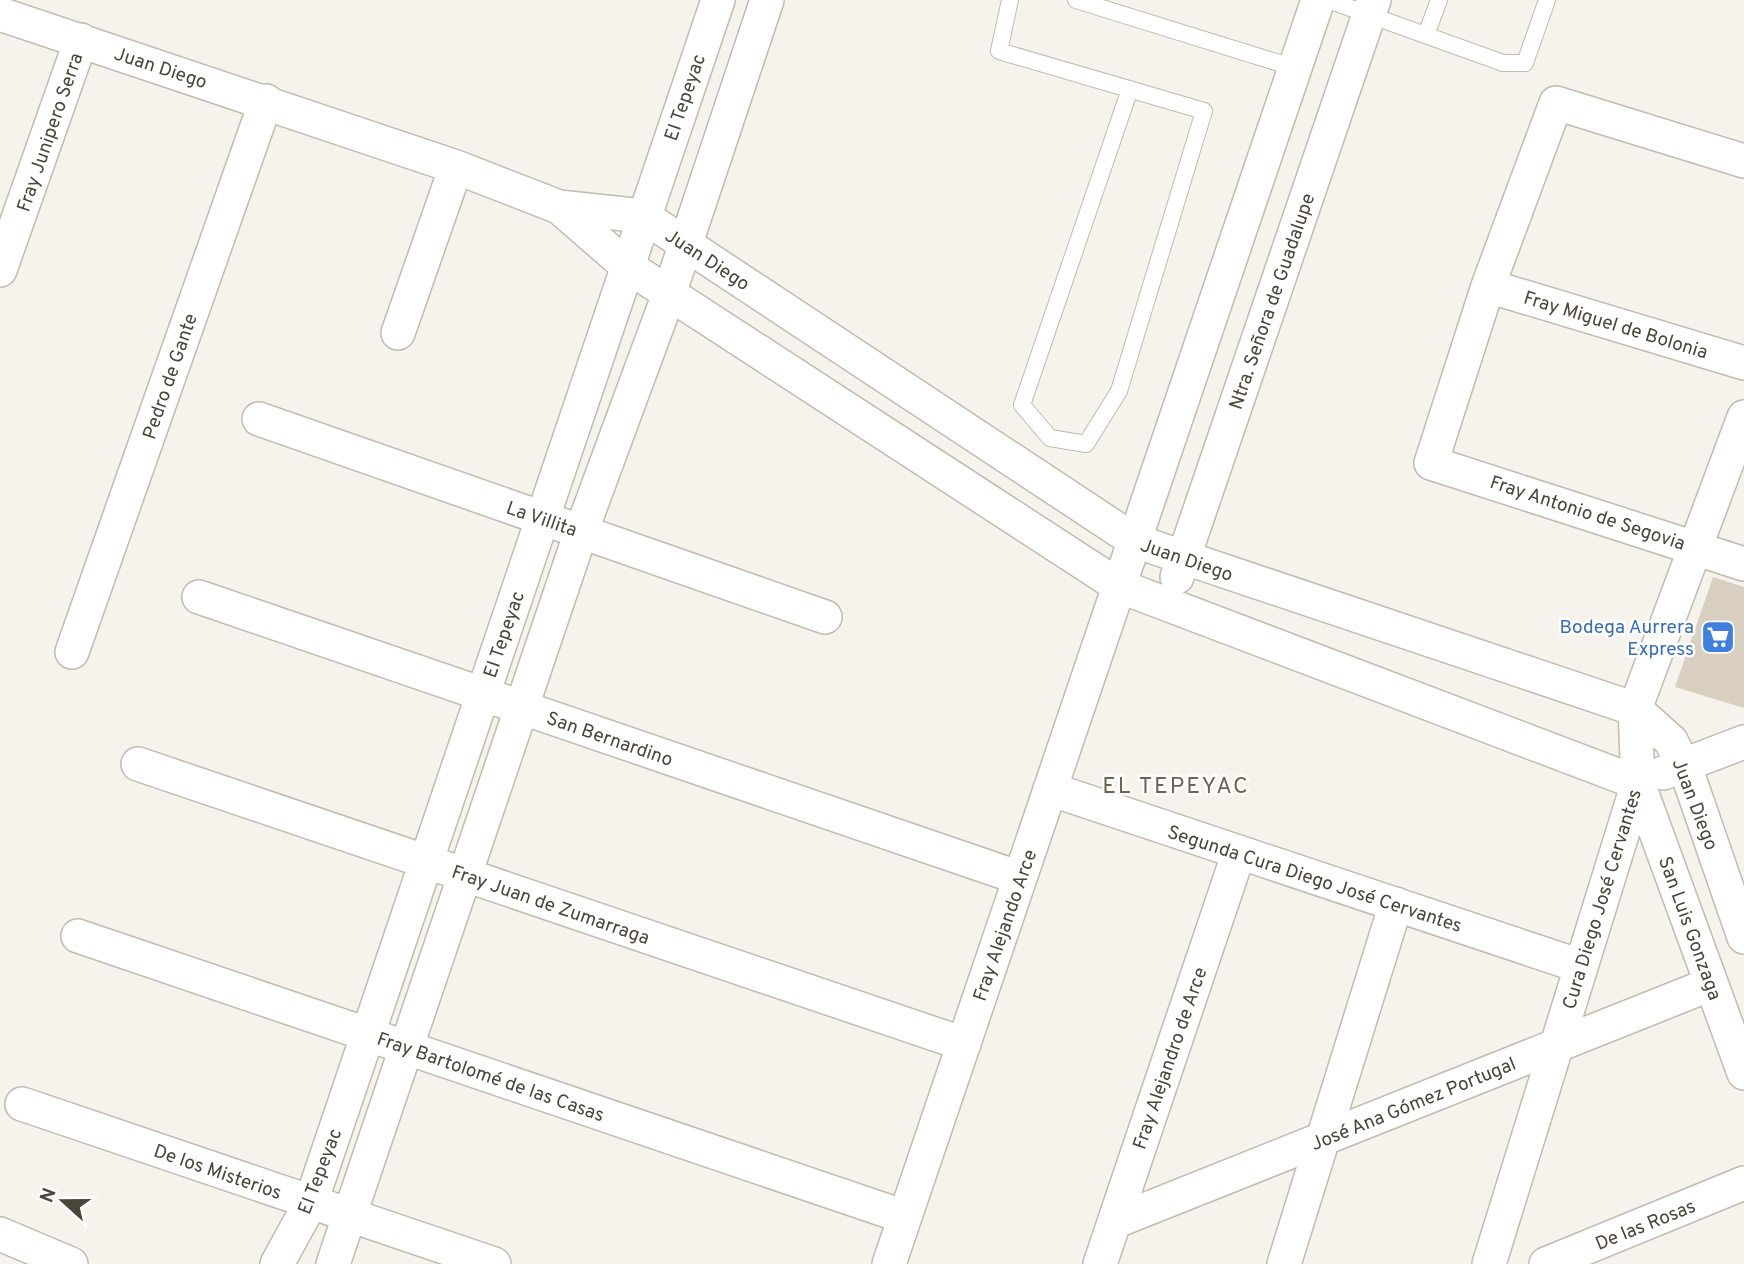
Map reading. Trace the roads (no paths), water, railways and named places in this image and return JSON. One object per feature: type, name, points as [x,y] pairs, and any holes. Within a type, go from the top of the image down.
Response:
[{"type":"street","name":"El Tepeyac","points":[[277,1264],[311,1202],[718,0]]},
{"type":"street","points":[[333,1264],[580,532],[668,294],[768,0]]},
{"type":"street","points":[[1119,586],[1318,0]]},
{"type":"street","name":"Ntra. Señora de Guadalupe","points":[[1169,603],[1372,7]]},
{"type":"street","name":"Juan Diego","points":[[0,14],[266,101],[456,167],[559,207],[643,216],[1135,541],[1635,709],[1671,741],[1683,765],[1744,937]]},
{"type":"street","name":"Fray Junipero Serra","points":[[0,270],[81,40]]},
{"type":"street","name":"Pedro de Gante","points":[[72,652],[266,101]]},
{"type":"street","points":[[1488,286],[1556,103],[1744,161]]},
{"type":"street","points":[[397,333],[456,167]]},
{"type":"street","name":"Juan Diego","points":[[559,207],[626,266],[1119,586],[1637,783]]},
{"type":"street","name":"Fray Miguel de Bolonia","points":[[1488,286],[1744,363]]},
{"type":"street","name":"Fray Antonio de Segovia","points":[[1488,286],[1431,463],[1744,564]]},
{"type":"street","name":"Cura Diego José Cervantes","points":[[1489,1264],[1637,783],[1635,709],[1744,417]]},
{"type":"street","name":"La Villita","points":[[259,419],[825,617]]},
{"type":"street","name":"Fray Alejando Arce","points":[[889,1264],[1119,586]]},
{"type":"street","name":"San Bernardino","points":[[199,597],[1020,878]]},
{"type":"street","points":[[1637,783],[1744,743]]},
{"type":"street","name":"Fray Juan de Zumarraga","points":[[138,764],[964,1044]]},
{"type":"street","name":"San Luis Gonzaga","points":[[1637,783],[1744,1073]]},
{"type":"street","name":"Segunda Cura Diego José Cervantes","points":[[1050,789],[1580,966]]},
{"type":"street","name":"Fray Alejandro de Arce","points":[[1100,1264],[1239,852]]},
{"type":"street","points":[[1284,1264],[1396,904]]},
{"type":"street","name":"Fray Bartolomé de las Casas","points":[[78,936],[905,1217]]},
{"type":"street","name":"José Ana Gómez Portugal","points":[[1114,1222],[1712,984]]},
{"type":"street","name":"De los Misterios","points":[[22,1104],[494,1264]]},
{"type":"street","name":"De las Rosas","points":[[1546,1264],[1744,1183]]},
{"type":"street","points":[[0,1234],[71,1264]]},
{"type":"lane","points":[[1010,0],[999,51],[1130,89],[1204,111],[1119,391],[1086,444],[1050,438],[1022,405],[1130,89]]},
{"type":"lane","points":[[1076,0],[1295,68]]},
{"type":"lane","points":[[1328,0],[1372,7],[1426,35],[1503,63],[1525,63],[1546,0]]},
{"type":"lane","points":[[1426,35],[1439,0]]},
{"type":"place","name":"Bodega Aurrera Express","points":[[1718,637]]},
{"type":"district","name":"EL TEPEYAC","points":[[1176,785]]}]
